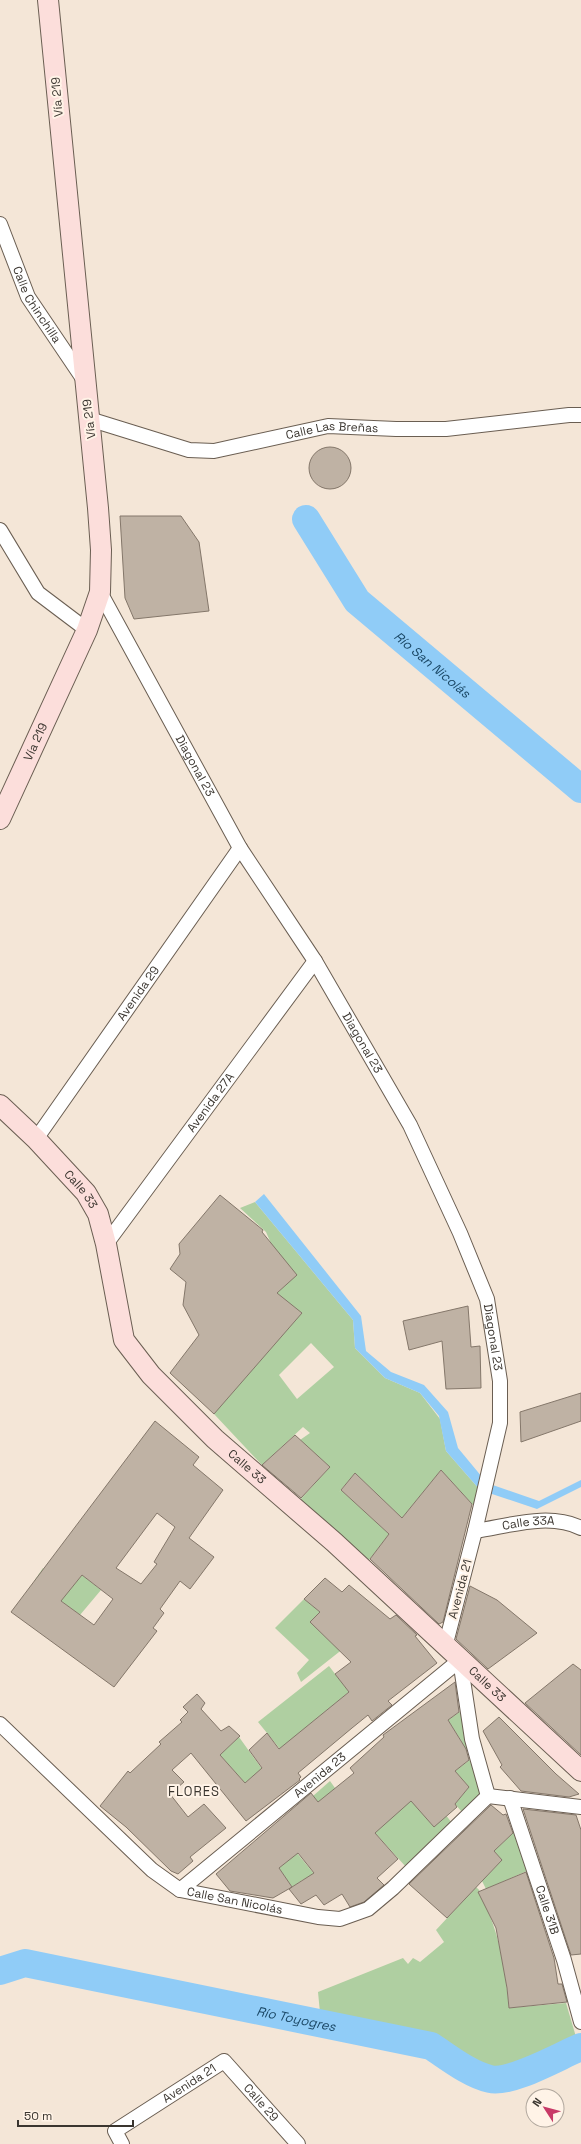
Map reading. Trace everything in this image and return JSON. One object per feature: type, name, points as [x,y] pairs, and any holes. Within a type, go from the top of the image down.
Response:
[{"type":"main road","name":"Vía 219","points":[[0,819],[87,630],[100,592],[101,550],[48,0]]},
{"type":"main road","name":"Calle 33","points":[[0,1106],[36,1139],[86,1193],[98,1214],[106,1244],[124,1340],[151,1375],[215,1439],[334,1542],[445,1647],[581,1771]]},
{"type":"street","name":"Calle Chinchilla","points":[[0,224],[28,297],[84,380]]},
{"type":"street","name":"Calle Las Breñas","points":[[89,419],[189,450],[214,451],[328,426],[396,429],[446,429],[569,414],[581,415]]},
{"type":"street","points":[[0,530],[38,593],[87,630]]},
{"type":"street","name":"Diagonal 23","points":[[100,592],[240,848],[315,961],[410,1125],[460,1233],[487,1299],[500,1381],[500,1423],[475,1531]]},
{"type":"street","name":"Avenida 29","points":[[36,1139],[240,848]]},
{"type":"street","name":"Avenida 27A","points":[[106,1244],[315,961]]},
{"type":"street","name":"Calle 33A","points":[[475,1531],[560,1520],[581,1528]]},
{"type":"street","name":"Avenida 21","points":[[445,1647],[475,1531]]},
{"type":"street","points":[[460,1660],[472,1739],[488,1796],[581,1807]]},
{"type":"street","name":"Avenida 23","points":[[180,1890],[460,1660]]},
{"type":"street","name":"Calle San Nicolás","points":[[0,1724],[152,1870],[180,1890],[318,1917],[340,1919],[368,1909],[393,1888],[488,1796]]},
{"type":"street","name":"Calle 31B","points":[[510,1798],[564,1960],[581,2022]]},
{"type":"street","name":"Avenida 21","points":[[122,2144],[114,2131],[224,2061]]},
{"type":"street","name":"Calle 29","points":[[224,2061],[298,2144]]},
{"type":"green space","points":[[255,1202],[353,1320],[355,1348],[385,1378],[420,1393],[440,1419],[446,1451],[480,1490],[475,1507],[441,1470],[402,1518],[355,1473],[339,1492],[341,1490],[389,1534],[369,1560],[299,1501],[330,1467],[300,1440],[310,1433],[303,1427],[262,1465],[214,1414],[277,1293],[296,1275],[273,1248],[266,1232],[240,1208]],"holes":[[[311,1343],[334,1367],[297,1399],[279,1375]]]},
{"type":"green space","points":[[43,1568],[71,1588],[82,1575],[101,1590],[80,1615],[34,1581]]},
{"type":"green space","points":[[304,1599],[320,1612],[310,1622],[335,1646],[353,1641],[301,1682],[297,1673],[309,1660],[275,1628]]},
{"type":"green space","points":[[329,1666],[349,1692],[280,1749],[258,1722]]},
{"type":"green space","points":[[461,1711],[468,1750],[458,1755],[452,1749],[462,1742],[448,1720]]},
{"type":"green space","points":[[239,1737],[262,1769],[245,1783],[220,1755]]},
{"type":"green space","points":[[471,1759],[482,1794],[462,1812],[455,1804],[469,1787],[455,1771]]},
{"type":"green space","points":[[416,1779],[417,1807],[433,1826],[445,1814],[452,1823],[406,1867],[368,1825]]},
{"type":"green space","points":[[330,1781],[335,1788],[331,1817],[313,1796]]},
{"type":"green space","points":[[514,1832],[527,1871],[486,1889],[482,1881],[502,1860],[494,1851]]},
{"type":"green space","points":[[297,1853],[315,1875],[307,1882],[304,1879],[292,1887],[279,1868]]},
{"type":"green space","points":[[476,1887],[482,1895],[493,1923],[500,1947],[509,2008],[566,2003],[579,2047],[506,2080],[489,2079],[470,2071],[431,2045],[321,2023],[318,1992],[403,1958],[408,1964],[413,1958],[420,1962],[444,1942],[436,1930]]},
{"type":"water","points":[[264,1194],[361,1316],[366,1351],[391,1372],[424,1385],[448,1412],[458,1448],[487,1483],[539,1501],[581,1480],[581,1487],[537,1509],[480,1490],[446,1451],[439,1416],[420,1393],[385,1378],[355,1348],[353,1320],[255,1202]]},
{"type":"building","points":[[326,447],[334,447],[342,450],[348,456],[351,468],[348,480],[342,486],[334,489],[326,489],[318,486],[312,480],[309,472],[309,464],[312,456],[318,450]]},
{"type":"building","points":[[120,516],[181,516],[199,542],[209,611],[134,619],[125,598]]},
{"type":"building","points":[[220,1195],[263,1230],[262,1232],[297,1275],[277,1293],[302,1313],[214,1414],[170,1373],[199,1335],[183,1305],[186,1282],[170,1269],[180,1254],[179,1244]]},
{"type":"building","points":[[468,1306],[471,1347],[480,1346],[481,1388],[446,1389],[442,1341],[409,1350],[403,1321]]},
{"type":"building","points":[[581,1393],[581,1421],[521,1442],[520,1412]]},
{"type":"building","points":[[155,1421],[199,1457],[193,1465],[223,1490],[189,1538],[214,1557],[190,1589],[180,1581],[160,1609],[164,1613],[153,1628],[157,1631],[114,1687],[11,1612]],"holes":[[[157,1513],[175,1527],[154,1562],[157,1564],[141,1584],[116,1568]],[[82,1575],[113,1599],[94,1625],[61,1601]]]},
{"type":"building","points":[[295,1435],[330,1467],[301,1498],[262,1465]]},
{"type":"building","points":[[441,1470],[472,1504],[443,1622],[439,1624],[370,1559],[389,1534],[341,1490],[355,1473],[402,1518]]},
{"type":"building","points":[[325,1578],[342,1592],[349,1585],[390,1619],[396,1615],[417,1635],[415,1636],[437,1663],[388,1701],[392,1705],[372,1721],[368,1715],[352,1728],[298,1773],[301,1777],[299,1779],[300,1780],[246,1821],[191,1753],[172,1770],[184,1782],[170,1794],[188,1817],[204,1804],[226,1828],[190,1857],[193,1861],[178,1874],[171,1871],[126,1827],[100,1806],[128,1771],[130,1773],[161,1744],[159,1742],[182,1722],[180,1720],[188,1712],[183,1707],[197,1694],[205,1703],[201,1709],[221,1731],[229,1726],[240,1736],[220,1755],[245,1783],[262,1768],[249,1750],[267,1733],[279,1749],[349,1692],[335,1674],[351,1662],[310,1622],[320,1612],[304,1599]]},
{"type":"building","points":[[470,1586],[497,1600],[537,1633],[488,1669],[456,1639]]},
{"type":"building","points":[[573,1664],[581,1670],[581,1755],[525,1703]]},
{"type":"building","points":[[455,1682],[459,1712],[448,1720],[466,1749],[469,1760],[455,1771],[469,1787],[455,1804],[457,1807],[434,1827],[411,1801],[375,1833],[398,1859],[377,1878],[384,1885],[364,1902],[350,1907],[342,1894],[324,1905],[316,1895],[301,1904],[289,1889],[292,1887],[273,1898],[230,1891],[216,1874],[311,1793],[318,1802],[354,1773],[350,1768],[384,1737],[383,1735]],"holes":[[[298,1853],[314,1873],[292,1887],[279,1868]]]},
{"type":"building","points":[[499,1717],[556,1774],[579,1794],[569,1797],[521,1791],[500,1767],[502,1765],[483,1731]]},
{"type":"building","points":[[491,1805],[503,1815],[506,1814],[513,1833],[494,1851],[502,1860],[447,1918],[409,1884]]},
{"type":"building","points":[[523,1809],[576,1815],[581,1830],[581,1954],[571,1955]]},
{"type":"building","points":[[526,1872],[554,1958],[558,1984],[562,1984],[567,2002],[509,2008],[507,1988],[496,1928],[478,1892]]},
{"type":"waterway","name":"Río San Nicolás","points":[[306,519],[357,601],[581,789]]},
{"type":"waterway","name":"Río Toyogres","points":[[0,1971],[25,1963],[431,2046],[474,2073],[490,2079],[510,2077],[522,2073],[581,2047]]},
{"type":"district","name":"FLORES","points":[[194,1791]]}]
